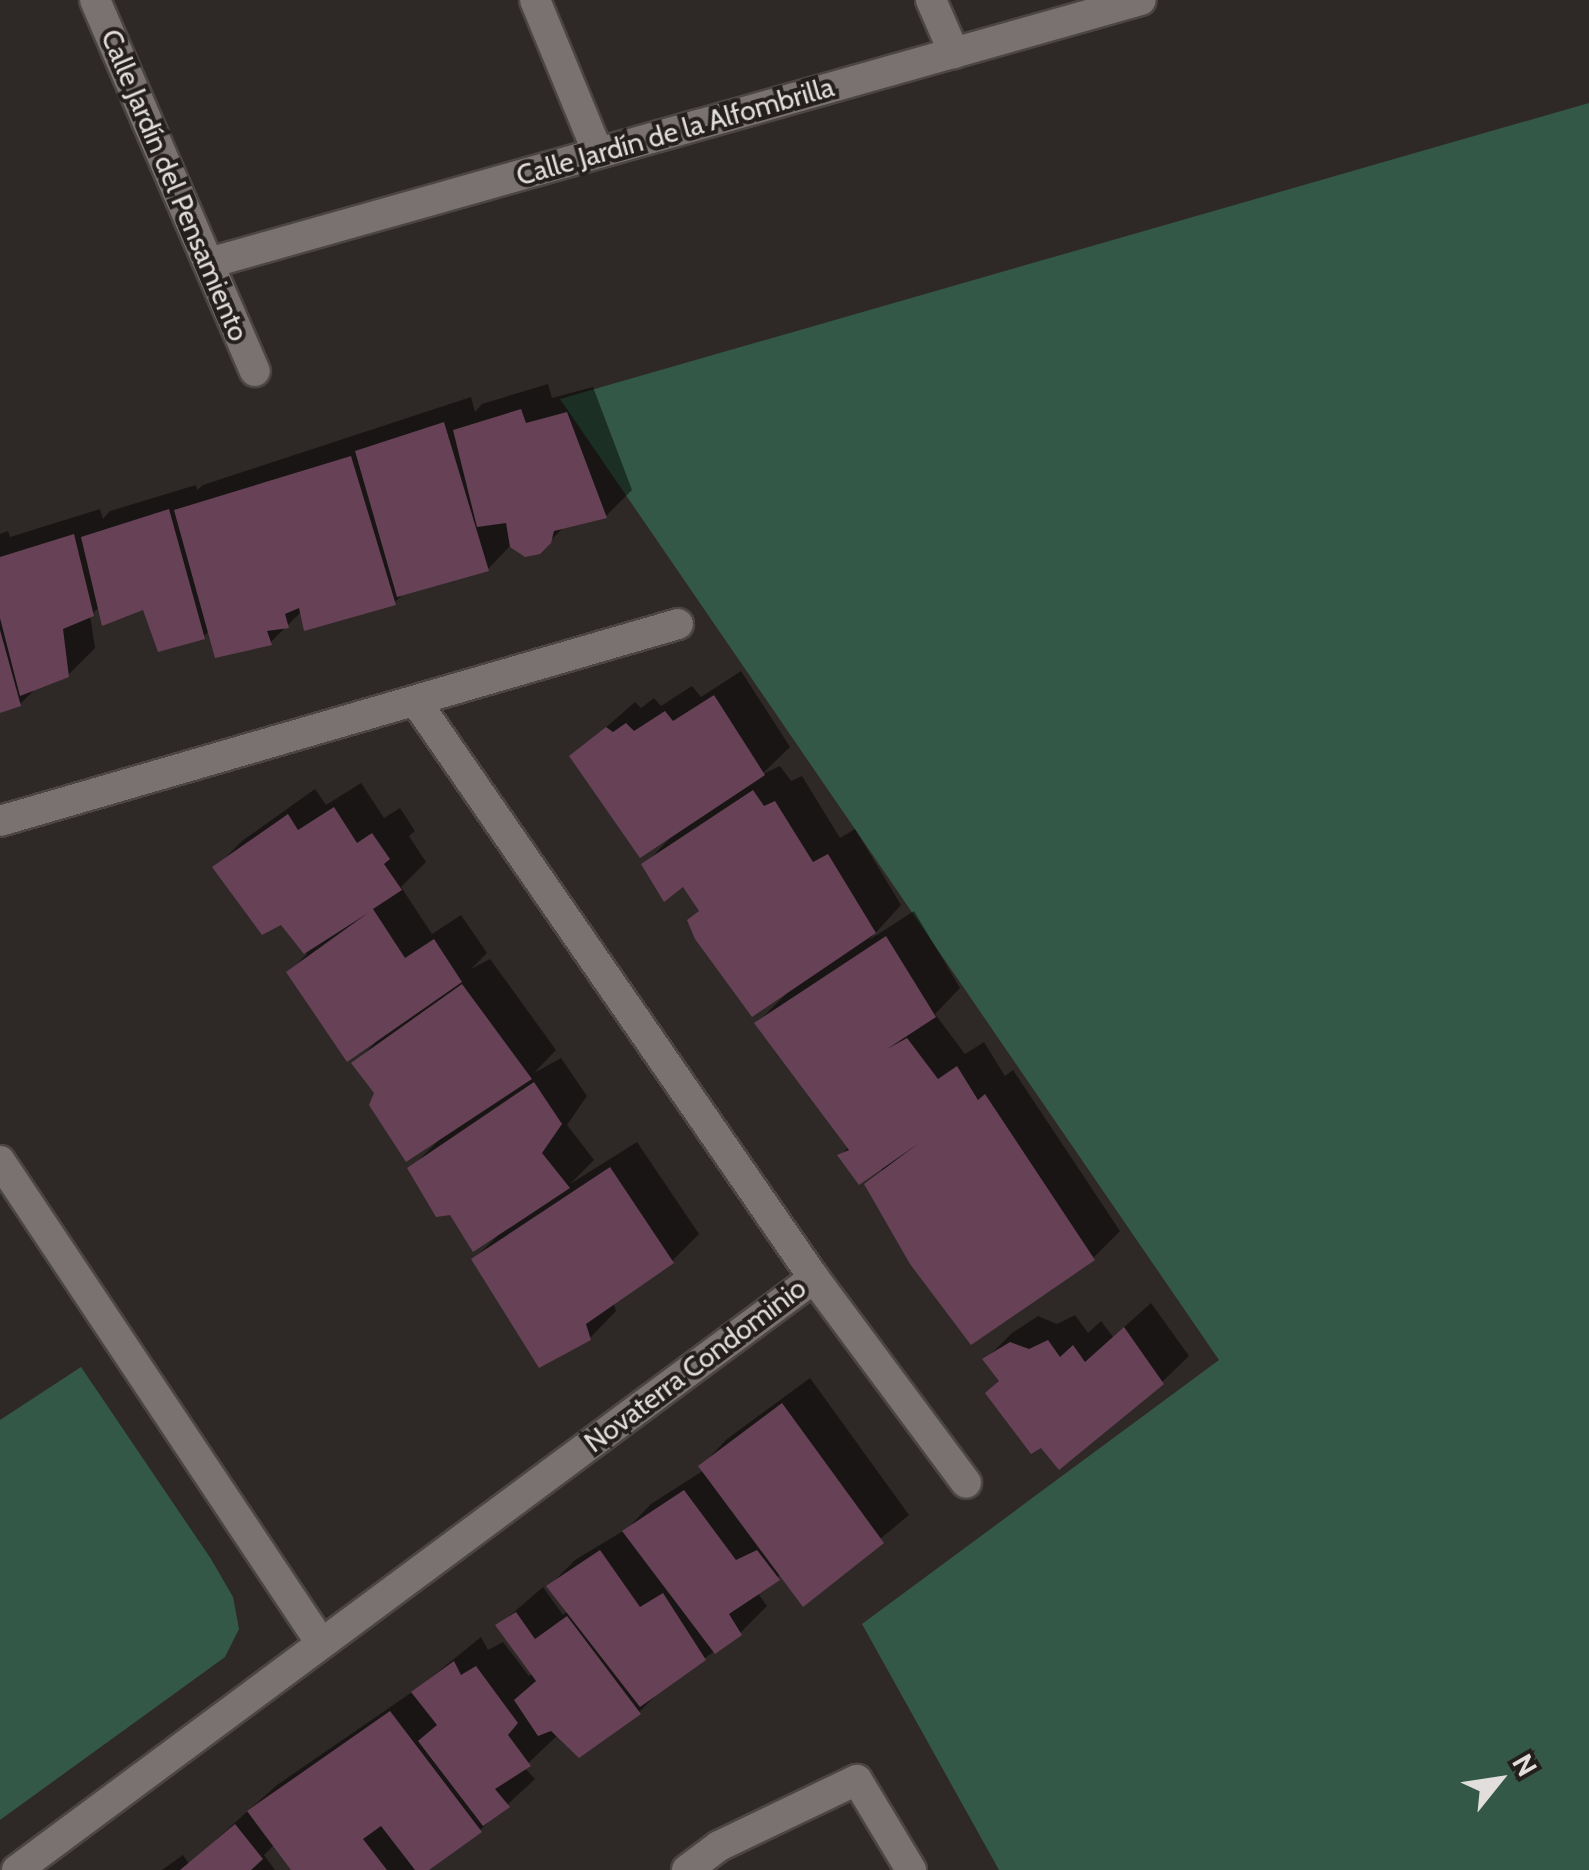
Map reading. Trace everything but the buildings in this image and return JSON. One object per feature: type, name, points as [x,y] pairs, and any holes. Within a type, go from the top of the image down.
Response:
[{"type":"street","name":"Calle Jardín del Pensamiento","points":[[95,0],[255,371]]},
{"type":"street","points":[[535,0],[598,153]]},
{"type":"street","points":[[932,0],[954,53]]},
{"type":"street","name":"Calle Jardín de la Alfombrilla","points":[[209,263],[1142,0]]},
{"type":"street","points":[[0,820],[417,703],[678,624]]},
{"type":"street","name":"Novaterra Condominio","points":[[16,1870],[814,1278],[417,703]]},
{"type":"street","points":[[0,1161],[321,1644]]},
{"type":"street","points":[[814,1278],[966,1483]]},
{"type":"street","points":[[686,1870],[719,1846],[856,1780],[911,1870]]},
{"type":"green space","points":[[1589,103],[1589,1870],[999,1870],[862,1624],[1219,1360],[560,399]]},
{"type":"green space","points":[[81,1367],[211,1559],[233,1597],[239,1629],[225,1657],[0,1820],[0,1420]]}]
